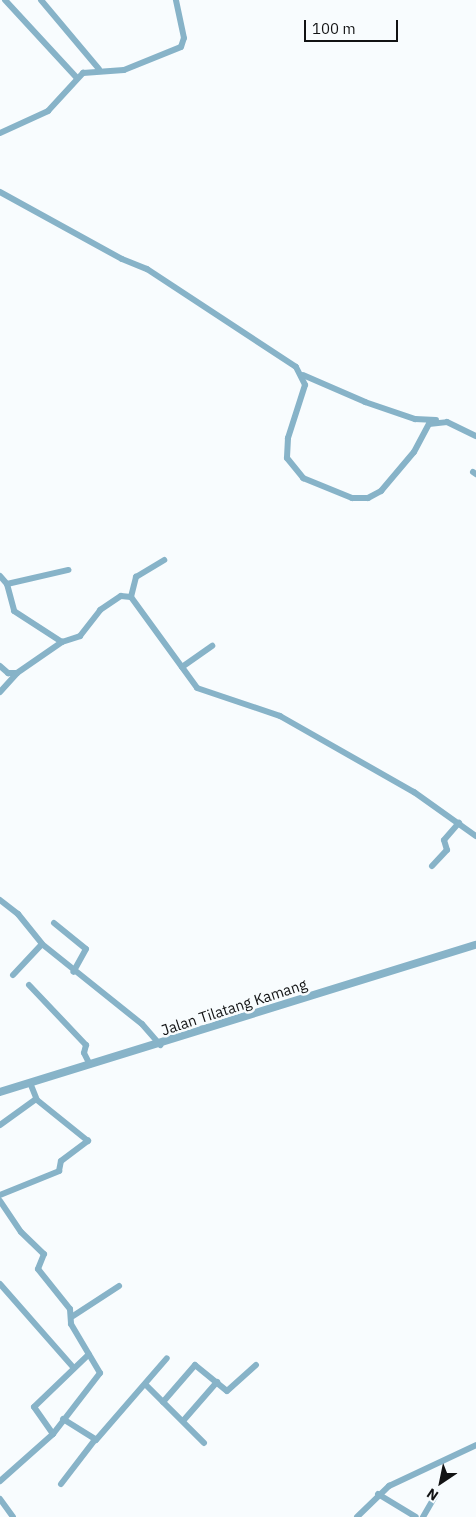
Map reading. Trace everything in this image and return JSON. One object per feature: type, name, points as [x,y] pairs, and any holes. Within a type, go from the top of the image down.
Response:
[{"type":"street","points":[[5,0],[77,78]]},
{"type":"street","points":[[41,0],[99,69]]},
{"type":"street","points":[[0,133],[51,109],[77,78],[99,69],[124,70],[181,47],[184,38],[176,0]]},
{"type":"street","points":[[0,192],[122,259],[147,269],[296,367],[303,375],[365,402],[415,419],[437,420],[476,436]]},
{"type":"street","points":[[303,375],[304,397],[288,438],[287,458],[303,478],[325,489],[352,498],[368,498],[381,491],[414,452],[426,426],[437,420]]},
{"type":"street","points":[[131,597],[136,577],[164,560]]},
{"type":"street","points":[[7,584],[68,570]]},
{"type":"street","points":[[0,576],[7,584],[14,611],[62,642]]},
{"type":"street","points":[[0,692],[17,673],[62,642],[80,636],[97,613],[117,599],[131,597]]},
{"type":"street","points":[[131,597],[182,667],[203,692],[234,698],[280,716],[406,787],[476,836]]},
{"type":"street","points":[[182,667],[212,646]]},
{"type":"street","points":[[0,666],[8,673],[17,673]]},
{"type":"street","points":[[432,866],[446,850],[444,840],[459,823]]},
{"type":"street","points":[[0,900],[18,914],[42,944],[73,972],[142,1024],[160,1045]]},
{"type":"street","points":[[54,923],[86,949],[73,972]]},
{"type":"street","points":[[13,976],[42,944]]},
{"type":"street","name":"Jalan Tilatang Kamang","points":[[0,1092],[160,1045],[476,945]]},
{"type":"street","points":[[29,985],[86,1044],[84,1053],[90,1065]]},
{"type":"street","points":[[0,1195],[59,1171],[61,1162],[88,1142],[36,1099],[31,1084]]},
{"type":"street","points":[[0,1125],[36,1099]]},
{"type":"street","points":[[0,1201],[22,1232],[44,1254],[38,1269],[73,1316]]},
{"type":"street","points":[[0,1284],[72,1366]]},
{"type":"street","points":[[0,1481],[53,1434],[63,1419],[100,1376],[70,1322],[73,1316],[119,1286]]},
{"type":"street","points":[[53,1434],[34,1407],[72,1366],[89,1354]]},
{"type":"street","points":[[61,1484],[94,1441],[146,1385],[167,1358]]},
{"type":"street","points":[[163,1402],[195,1365],[229,1390],[256,1365]]},
{"type":"street","points":[[183,1421],[217,1382]]},
{"type":"street","points":[[146,1385],[204,1443]]},
{"type":"street","points":[[63,1419],[94,1441]]},
{"type":"street","points":[[361,1516],[378,1494],[476,1445]]},
{"type":"street","points":[[423,1517],[437,1493]]},
{"type":"street","points":[[378,1494],[416,1517]]},
{"type":"street","points":[[0,1499],[13,1517]]}]
